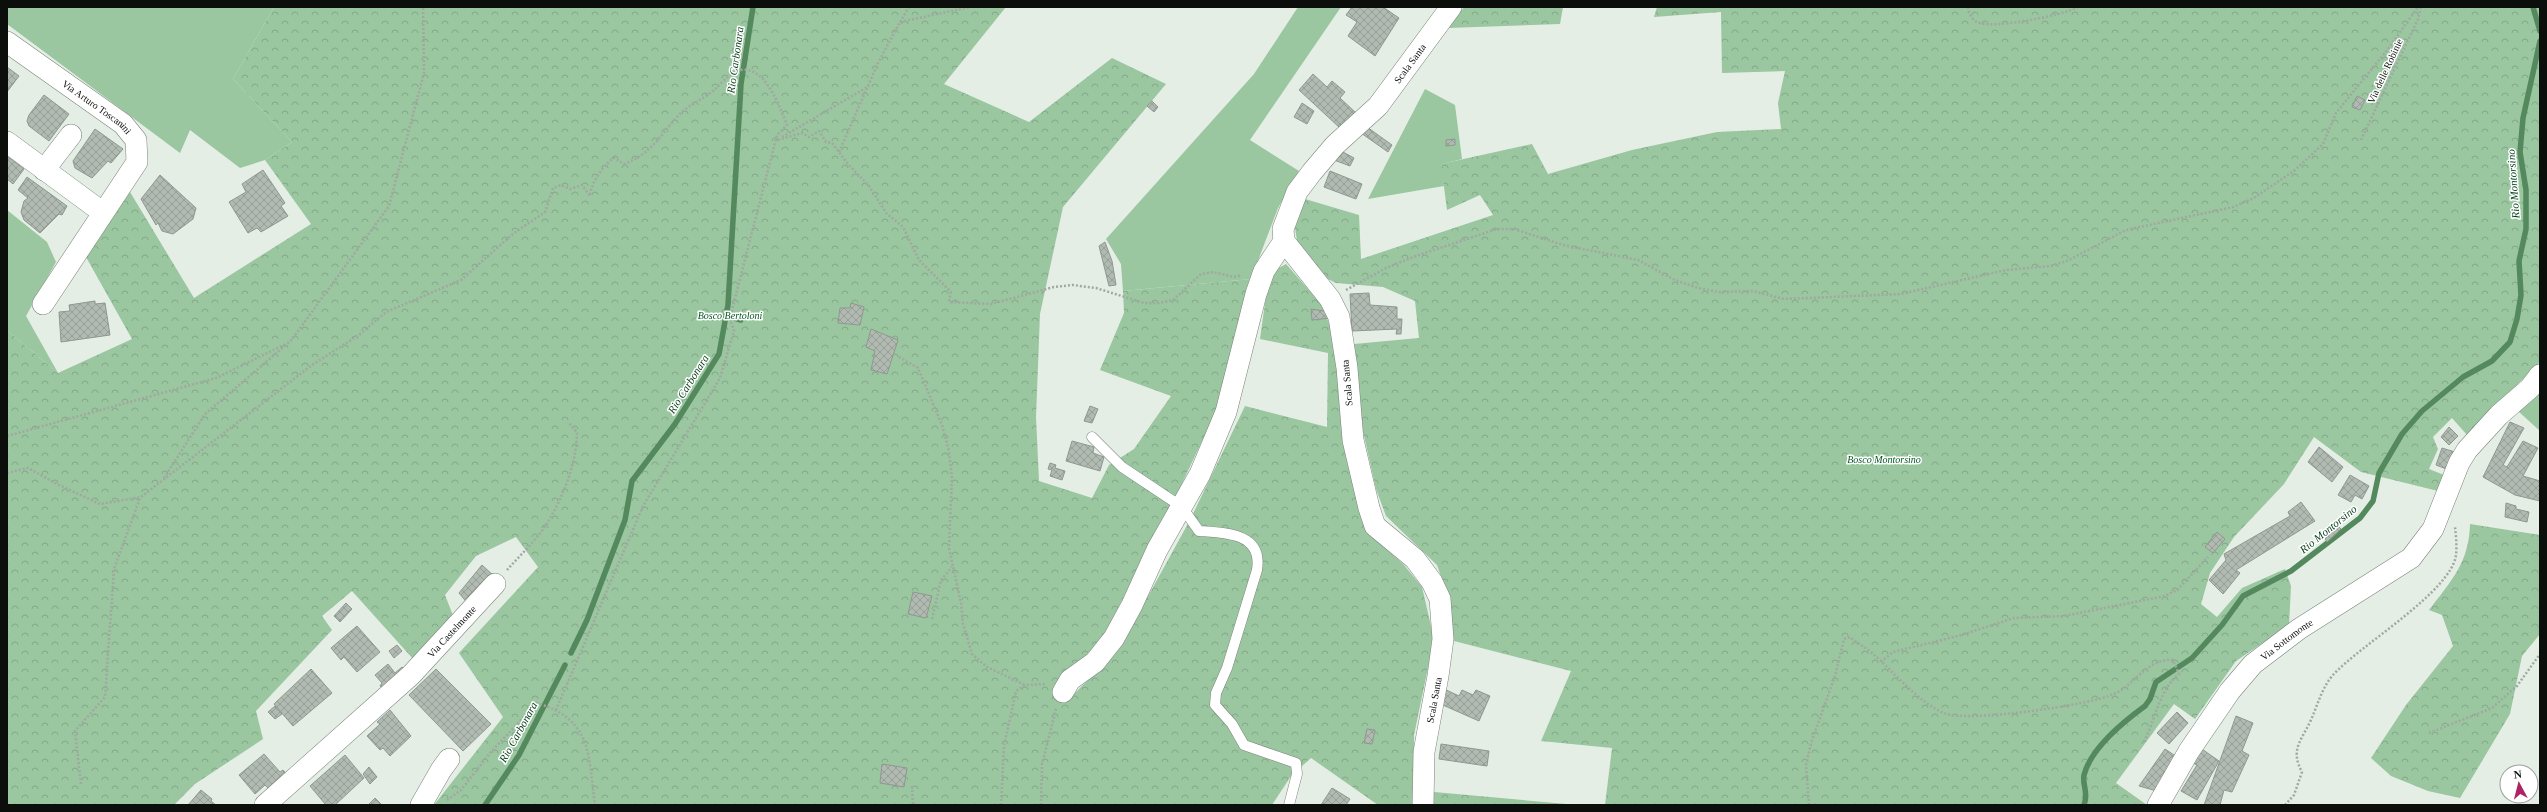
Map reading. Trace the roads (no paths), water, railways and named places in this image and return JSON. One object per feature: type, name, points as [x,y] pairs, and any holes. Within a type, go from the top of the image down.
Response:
[{"type":"street","name":"Scala Santa","points":[[1423,805],[1424,752],[1443,639],[1441,606],[1432,582],[1421,566],[1375,526],[1369,508],[1351,428],[1347,368],[1339,317],[1330,299],[1284,241],[1283,228],[1298,192],[1312,172],[1335,145],[1378,106],[1451,7]]},
{"type":"street","name":"Via Arturo Toscanini","points":[[7,42],[122,124],[136,140],[137,162],[102,212],[43,304]]},
{"type":"street","points":[[44,170],[71,135]]},
{"type":"street","points":[[7,142],[102,212]]},
{"type":"street","points":[[1067,686],[1095,662],[1114,638],[1132,605],[1157,550],[1200,474],[1226,412],[1256,294],[1264,271],[1284,241]]},
{"type":"street","name":"Via Sottomonte","points":[[2158,805],[2189,751],[2230,691],[2253,664],[2299,629],[2410,558],[2433,529],[2459,463],[2467,450],[2498,415],[2530,388],[2540,375]]},
{"type":"street","name":"Via Castelmonte","points":[[265,805],[411,676],[495,584]]},
{"type":"street","points":[[421,805],[440,770],[449,760]]},
{"type":"lane","points":[[1092,437],[1122,467],[1182,507],[1199,530],[1234,534],[1245,539],[1255,549],[1259,558],[1235,643],[1216,693],[1216,705],[1232,724],[1244,745],[1296,763],[1297,774],[1289,805]]},
{"type":"waterway","name":"Rio Carbonara","points":[[571,653],[587,620],[625,520],[632,481],[675,424],[719,354],[728,305],[741,84],[753,7]]},
{"type":"waterway","name":"Rio Montorsino","points":[[2533,7],[2540,31]]},
{"type":"waterway","name":"Rio Montorsino","points":[[2084,805],[2086,797],[2084,775],[2093,755],[2109,736],[2145,706],[2150,699],[2156,682],[2192,658],[2222,625],[2243,596],[2291,571],[2360,518],[2373,501],[2379,473],[2402,434],[2422,411],[2463,377],[2492,361],[2510,342],[2517,319],[2521,295],[2519,261],[2526,229],[2526,190],[2520,152],[2523,118],[2540,41]]},
{"type":"waterway","points":[[727,316],[741,320]]},
{"type":"waterway","name":"Rio Carbonara","points":[[485,805],[519,755],[565,665]]},
{"type":"park label","name":"Bosco Bertoloni","points":[[730,315]]},
{"type":"park label","name":"Bosco Montorsino","points":[[1884,459]]}]
